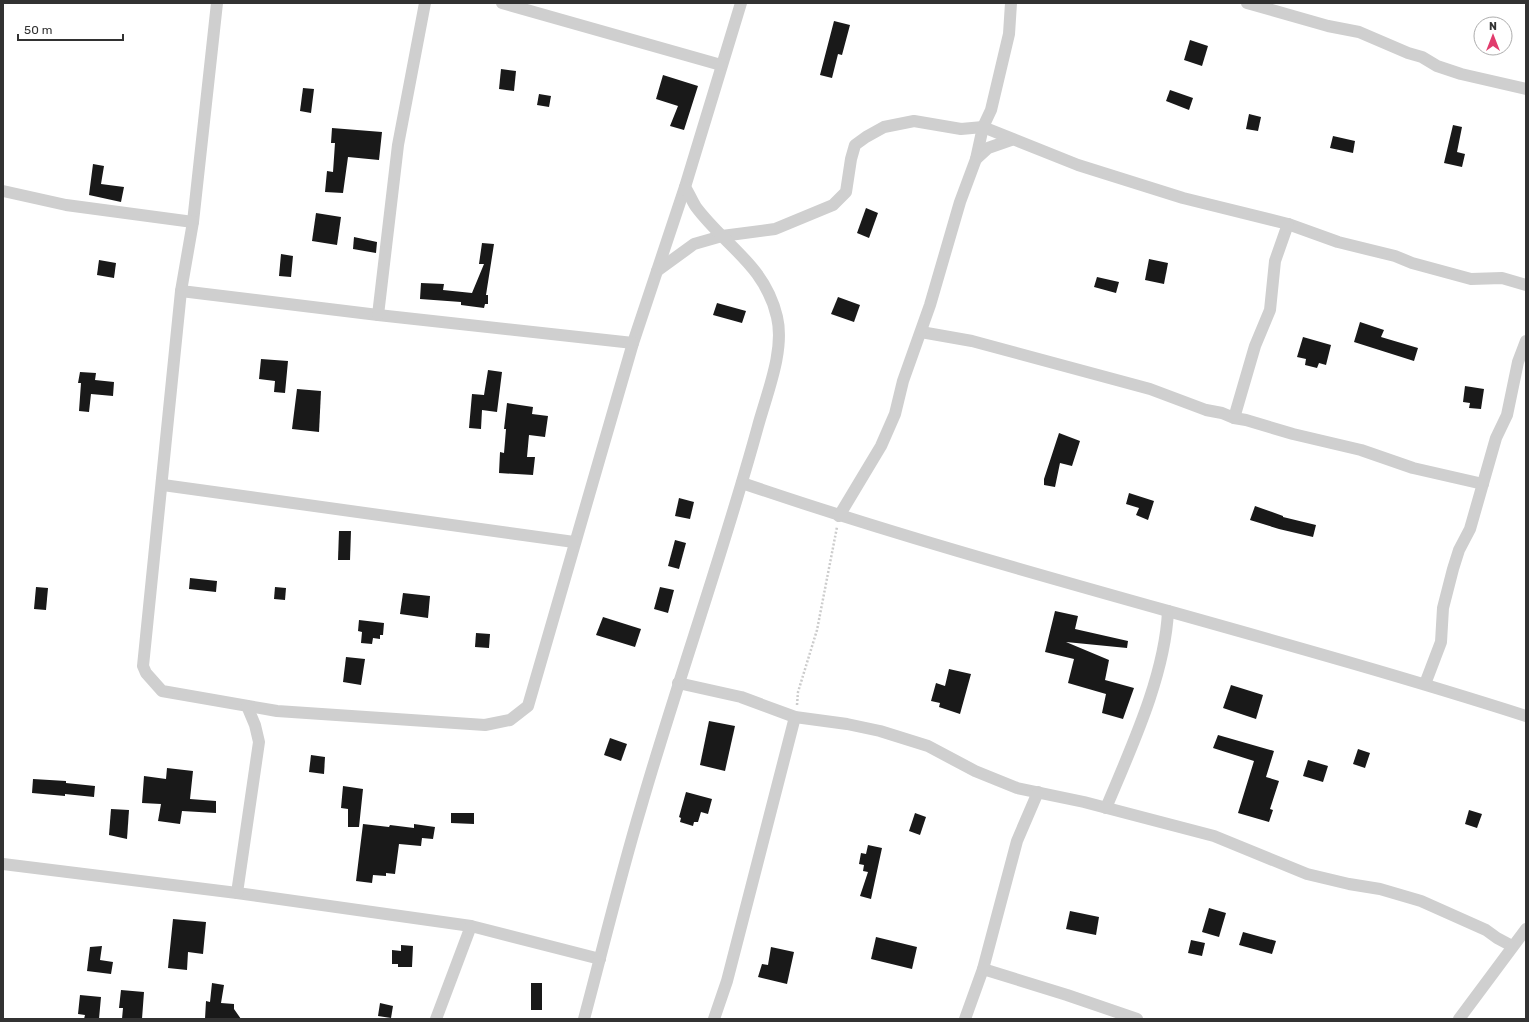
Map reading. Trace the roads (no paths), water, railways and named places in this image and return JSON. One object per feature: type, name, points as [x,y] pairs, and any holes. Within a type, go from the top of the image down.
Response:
[{"type":"street","points":[[217,3],[193,222],[181,291],[163,485],[143,666],[146,673],[162,691],[247,706],[277,710],[485,725],[510,720],[528,706],[574,542],[633,343],[685,187],[741,3]]},
{"type":"street","points":[[378,315],[398,145],[425,3]]},
{"type":"street","points":[[502,3],[721,65]]},
{"type":"street","points":[[839,516],[884,440],[895,414],[903,381],[920,332],[960,202],[976,159],[983,127],[991,110],[1009,34],[1011,3]]},
{"type":"street","points":[[1247,3],[1328,26],[1359,32],[1408,53],[1422,57],[1437,66],[1526,89]]},
{"type":"street","points":[[657,271],[694,244],[722,236],[775,229],[833,205],[846,192],[851,159],[855,145],[884,127],[914,121],[961,129],[983,127],[1011,140],[1078,166],[1183,198],[1288,224],[1338,242],[1395,256],[1412,263],[1471,279],[1502,278],[1526,285]]},
{"type":"street","points":[[976,159],[988,148],[1011,140]]},
{"type":"street","points":[[584,1019],[640,808],[742,483],[779,347],[778,318],[770,294],[762,280],[748,261],[722,236],[696,206],[685,187]]},
{"type":"street","points":[[3,191],[66,205],[193,222]]},
{"type":"street","points":[[1234,418],[1255,346],[1270,310],[1272,277],[1275,261],[1288,224]]},
{"type":"street","points":[[181,291],[378,315],[633,343]]},
{"type":"street","points":[[920,332],[972,340],[1150,389],[1206,410],[1222,413],[1234,418],[1361,450],[1413,468],[1483,484]]},
{"type":"street","points":[[1425,684],[1441,642],[1443,608],[1453,569],[1459,550],[1470,529],[1496,438],[1507,415],[1518,362],[1526,341]]},
{"type":"street","points":[[742,483],[839,516],[1425,684],[1526,716]]},
{"type":"street","points":[[163,485],[574,542]]},
{"type":"street","points":[[1106,808],[1143,714],[1161,660],[1167,631],[1168,611]]},
{"type":"street","points":[[678,683],[741,697],[795,717],[847,724],[880,731],[928,746],[975,771],[1017,788],[1106,808],[1214,836],[1307,874],[1349,884],[1380,889],[1421,901],[1486,930],[1512,946]]},
{"type":"street","points":[[237,893],[259,742],[255,725],[247,706]]},
{"type":"street","points":[[714,1019],[727,981],[795,717]]},
{"type":"street","points":[[965,1019],[983,969],[1005,891],[1017,841],[1038,792]]},
{"type":"street","points":[[3,864],[237,893],[472,926],[600,959]]},
{"type":"street","points":[[436,1019],[472,926]]},
{"type":"street","points":[[1459,1019],[1485,987],[1512,946],[1526,930]]},
{"type":"street","points":[[983,969],[1067,995],[1137,1019]]}]
